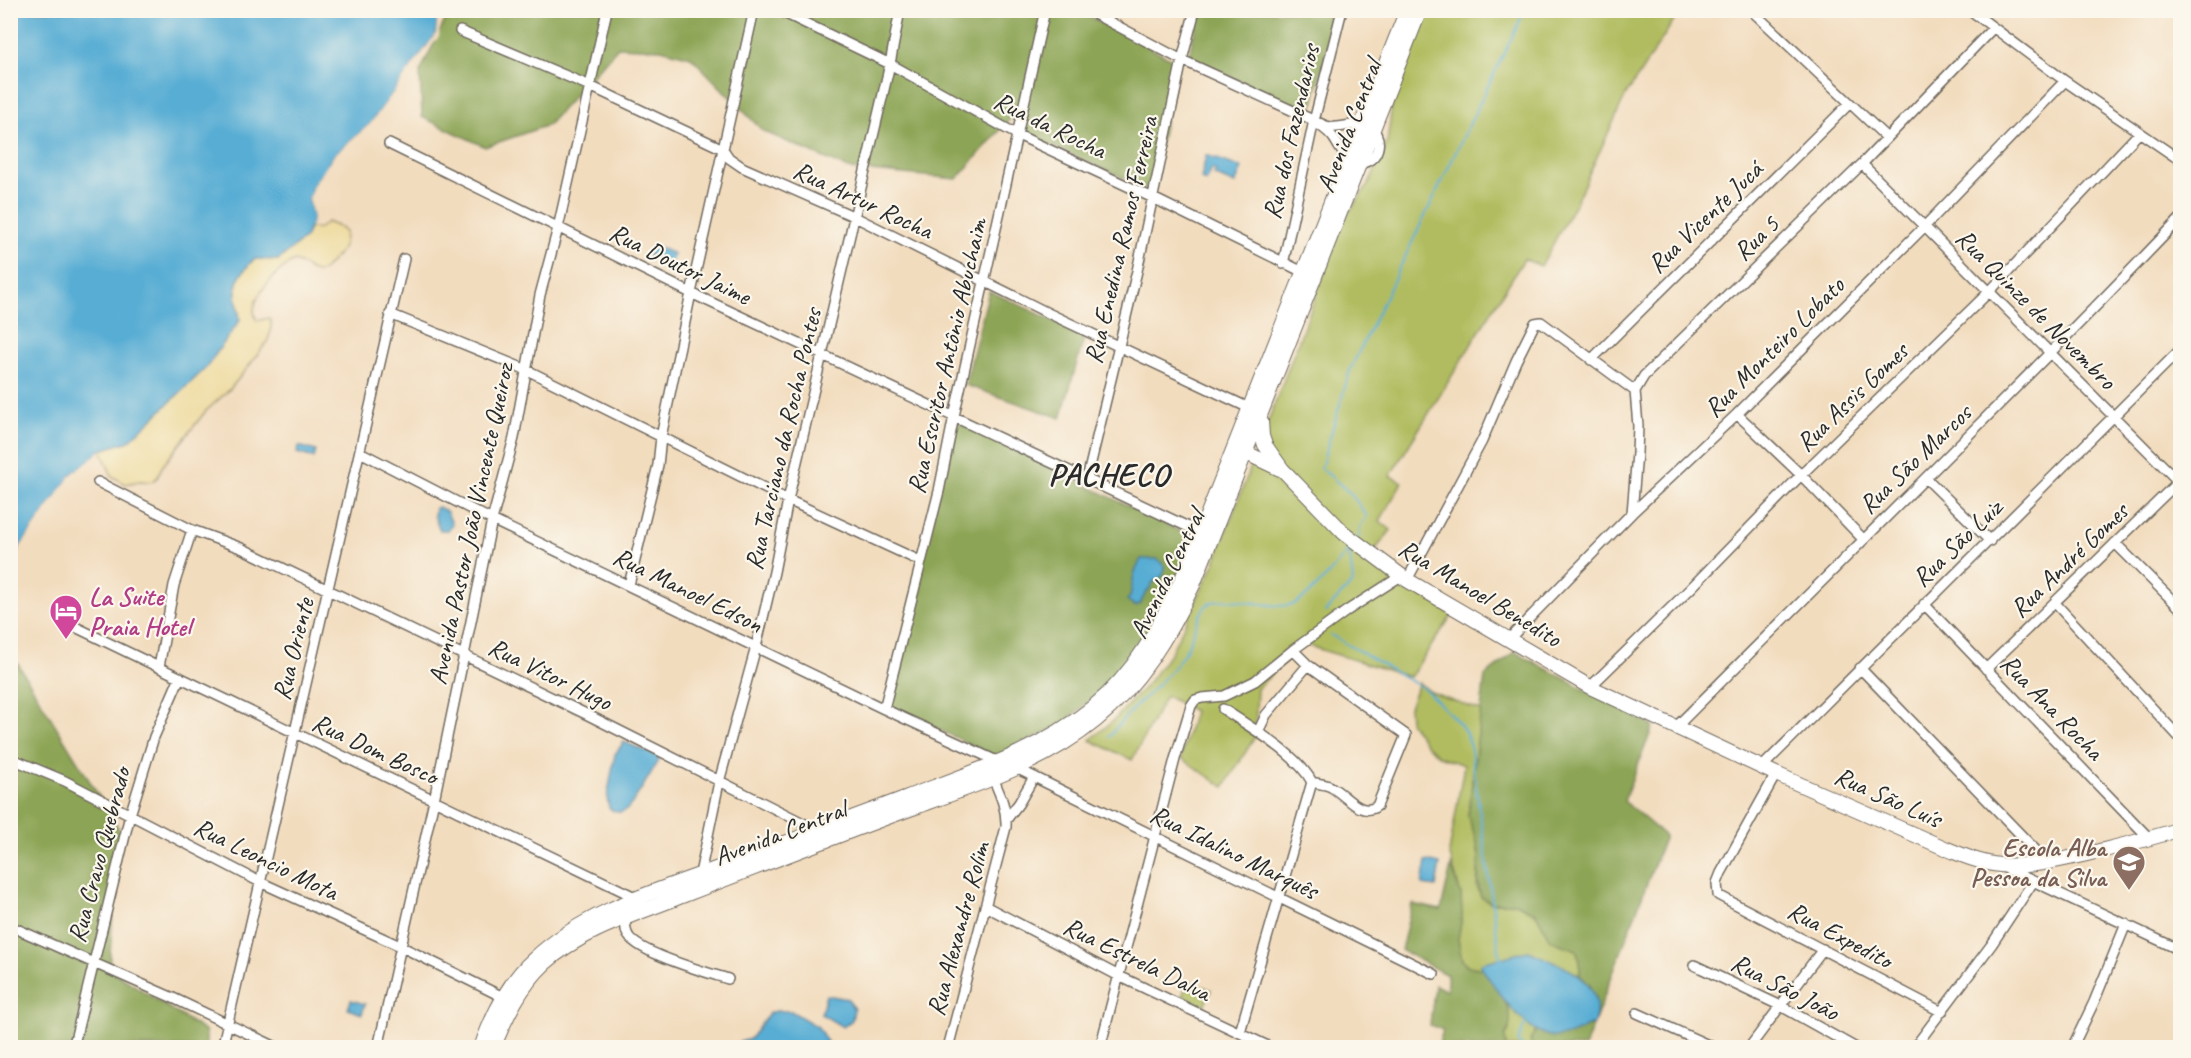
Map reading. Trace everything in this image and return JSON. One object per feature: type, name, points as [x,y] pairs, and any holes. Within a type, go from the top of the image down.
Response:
[{"type":"main road","name":"Avenida Central","points":[[1383,89],[1407,10]]},
{"type":"main road","name":"Avenida Central","points":[[1255,412],[1340,215],[1355,158],[1366,130],[1420,10]]},
{"type":"main road","points":[[1366,130],[1383,89]]},
{"type":"main road","name":"Avenida Central","points":[[481,1047],[503,998],[521,972],[543,951],[576,927],[637,898],[999,762],[1057,733],[1093,707],[1117,684],[1151,641],[1182,579],[1240,450],[1343,175],[1355,158]]},
{"type":"main road","name":"Rua Manoel Benedito","points":[[1255,412],[1265,445],[1282,469],[1344,533],[1404,578],[1590,687],[1676,727]]},
{"type":"main road","name":"Avenida Central","points":[[493,1047],[517,997],[533,976],[545,963],[574,942],[625,918],[993,778],[1053,750],[1097,719],[1114,704],[1149,663],[1172,628],[1193,585],[1241,467],[1240,450]]},
{"type":"main road","name":"Rua Manoel Benedito","points":[[1240,450],[1282,469]]},
{"type":"main road","points":[[1241,467],[1253,462],[1267,463]]},
{"type":"main road","name":"Rua São Luís","points":[[1676,727],[1776,774],[1955,852],[1998,865]]},
{"type":"main road","points":[[1998,865],[2023,866],[2048,863],[2150,839],[2181,829]]},
{"type":"street","name":"Avenida Pastor João Vincente Queiroz","points":[[378,1047],[434,800],[492,520],[514,438],[540,295],[558,228],[606,10]]},
{"type":"street","points":[[629,585],[658,465],[661,437],[691,293],[754,10]]},
{"type":"street","name":"Rua da Rocha","points":[[778,10],[890,64],[1018,135],[1305,273]]},
{"type":"street","name":"Rua Tarciano da Rocha Pontes","points":[[700,874],[719,782],[774,572],[788,501],[890,64],[900,10]]},
{"type":"street","name":"Rua Escritor Antônio Abuchaim","points":[[884,709],[939,492],[1045,10]]},
{"type":"street","points":[[1087,10],[1182,60],[1314,121],[1330,127],[1366,130]]},
{"type":"street","name":"Rua Enedina Ramos Ferreira","points":[[1087,479],[1195,10]]},
{"type":"street","name":"Rua dos Fazendarios","points":[[1283,264],[1314,121],[1342,10]]},
{"type":"street","points":[[1751,10],[1887,138]]},
{"type":"street","points":[[1970,10],[2065,81],[2181,160]]},
{"type":"street","name":"Rua 5","points":[[1635,392],[1651,367],[1862,164],[1993,28]]},
{"type":"street","name":"Rua Artur Rocha","points":[[460,31],[590,86],[723,149],[729,158],[742,167],[855,217],[1255,412]]},
{"type":"street","name":"Rua Monteiro Lobato","points":[[1508,640],[1632,513],[1737,414],[1924,227],[2065,81]]},
{"type":"street","name":"Rua Vicente Jucá","points":[[1591,360],[1849,104]]},
{"type":"street","points":[[1314,121],[1355,158]]},
{"type":"street","points":[[1355,158],[1341,138],[1343,133],[1366,130]]},
{"type":"street","name":"Rua Assis Gomes","points":[[1590,687],[1801,475],[1990,291],[2139,132]]},
{"type":"street","name":"Rua Doutor Jaime","points":[[389,144],[691,293],[1201,533]]},
{"type":"street","name":"Rua Quinze de Novembro","points":[[1862,164],[2180,482]]},
{"type":"street","name":"Rua São Marcos","points":[[1676,727],[2052,353],[2181,219]]},
{"type":"street","name":"Rua Oriente","points":[[222,1047],[404,259]]},
{"type":"street","points":[[390,314],[527,370],[788,501],[920,561]]},
{"type":"street","points":[[1102,1047],[1185,724],[1195,700],[1224,696],[1256,681],[1293,650],[1348,610],[1404,578],[1482,441],[1535,323],[1541,322],[1635,392],[1638,426],[1632,513]]},
{"type":"street","name":"Rua São Luiz","points":[[1762,767],[2181,350]]},
{"type":"street","points":[[1737,414],[1863,539]]},
{"type":"street","name":"Rua Manoel Edson","points":[[360,452],[492,520],[999,762]]},
{"type":"street","points":[[1926,478],[1990,541]]},
{"type":"street","name":"Rua Vitor Hugo","points":[[98,482],[192,530],[241,548],[586,714],[820,831]]},
{"type":"street","name":"Rua André Gomes","points":[[1986,669],[2180,482]]},
{"type":"street","points":[[159,668],[174,585],[192,530]]},
{"type":"street","points":[[2115,543],[2181,608]]},
{"type":"street","points":[[2055,603],[2181,738]]},
{"type":"street","name":"Rua Ana Rocha","points":[[1924,604],[2150,839]]},
{"type":"street","name":"Rua Dom Bosco","points":[[63,621],[637,898]]},
{"type":"street","points":[[1223,709],[1288,754],[1312,782],[1330,787],[1364,810],[1371,811],[1377,806],[1406,735],[1308,665],[1293,650]]},
{"type":"street","points":[[1258,732],[1266,715],[1308,665]]},
{"type":"street","points":[[1860,668],[2048,863]]},
{"type":"street","name":"Rua Cravo Quebrado","points":[[73,1047],[92,962],[130,815],[154,736],[180,677]]},
{"type":"street","name":"Rua Leoncio Mota","points":[[10,758],[65,781],[260,882],[400,946],[503,998]]},
{"type":"street","name":"Rua Idalino Marquês","points":[[1016,768],[1434,974]]},
{"type":"street","name":"Rua Expedito","points":[[1776,774],[1721,873],[1717,884],[1718,895],[1942,1012]]},
{"type":"street","name":"Rua Alexandre Rolim","points":[[949,1047],[1006,820],[1034,777]]},
{"type":"street","name":"Rua Alexandre Rolim","points":[[993,778],[1002,798],[1006,820]]},
{"type":"street","points":[[1240,1032],[1312,782]]},
{"type":"street","name":"Rua São Luís","points":[[1998,865],[2126,924],[2180,946]]},
{"type":"street","points":[[1914,1047],[1992,945],[2033,882]]},
{"type":"street","name":"Rua Estrela Dalva","points":[[985,906],[1119,976],[1272,1047]]},
{"type":"street","points":[[625,918],[627,933],[647,949],[679,964],[728,979]]},
{"type":"street","points":[[2072,1047],[2094,1002],[2126,924]]},
{"type":"street","points":[[10,926],[278,1047]]},
{"type":"street","points":[[1749,1047],[1822,949]]},
{"type":"street","name":"Rua São João","points":[[1694,965],[1781,1006],[1856,1047]]},
{"type":"street","points":[[1637,1012],[1715,1047]]},
{"type":"green space","points":[[450,10],[1079,11],[1178,62],[1150,190],[1021,132],[1024,103],[957,179],[849,169],[763,131],[691,57],[661,49],[618,47],[548,125],[485,147],[422,117],[420,72]]},
{"type":"green space","points":[[1200,11],[1336,11],[1311,112],[1188,58]]},
{"type":"green space","points":[[1428,11],[1680,11],[1626,95],[1576,202],[1541,266],[1524,259],[1390,476],[1402,482],[1380,521],[1391,530],[1368,559],[1384,574],[1453,614],[1410,677],[1299,643],[1291,655],[1257,689],[1255,737],[1224,787],[1181,758],[1194,711],[1166,696],[1132,760],[1090,740],[1114,720],[1149,682],[1171,652],[1214,564],[1346,216],[1368,185],[1387,142],[1392,105]]},
{"type":"green space","points":[[989,291],[1085,335],[1061,418],[965,385]]},
{"type":"green space","points":[[953,420],[1190,536],[1190,546],[1166,602],[1129,661],[1102,690],[1064,723],[997,757],[888,706]]},
{"type":"green space","points":[[1515,652],[1653,726],[1624,801],[1665,836],[1585,1047],[1533,1047],[1530,1041],[1536,1030],[1559,1036],[1594,1023],[1591,987],[1580,975],[1580,960],[1576,950],[1550,940],[1536,913],[1516,903],[1492,903],[1481,897],[1479,888],[1478,848],[1468,816],[1485,676]]},
{"type":"green space","points":[[10,661],[18,664],[119,829],[109,969],[206,1032],[206,1047],[11,1047]]},
{"type":"green space","points":[[1419,683],[1431,692],[1481,711],[1468,816],[1476,837],[1479,857],[1477,887],[1481,897],[1492,903],[1516,903],[1536,913],[1550,940],[1576,950],[1580,960],[1580,975],[1528,951],[1482,963],[1482,968],[1468,967],[1463,961],[1458,939],[1462,917],[1461,895],[1449,852],[1464,765],[1439,756],[1427,746],[1410,722],[1409,707]]},
{"type":"green space","points":[[1451,866],[1461,895],[1462,917],[1458,939],[1462,961],[1468,967],[1482,968],[1504,1000],[1510,1018],[1505,1036],[1506,1047],[1438,1047],[1443,1030],[1430,1025],[1435,985],[1447,991],[1447,975],[1401,950],[1412,904],[1441,910]]},
{"type":"green space","points":[[1188,981],[1211,990],[1204,1006],[1182,996]]},
{"type":"green space","points":[[1508,1005],[1536,1030],[1530,1041],[1533,1047],[1506,1047],[1505,1036],[1509,1030]]},
{"type":"sand","points":[[327,222],[345,232],[344,247],[323,271],[312,271],[295,261],[269,282],[258,298],[254,312],[257,321],[268,318],[271,320],[271,331],[267,342],[230,389],[205,412],[162,467],[157,478],[151,482],[140,481],[125,484],[112,476],[101,450],[129,441],[240,320],[236,287],[246,268],[254,259],[278,260],[305,238],[310,227],[318,229]]},
{"type":"water","points":[[11,11],[438,11],[436,34],[370,124],[335,154],[313,185],[309,198],[313,219],[305,238],[278,260],[254,259],[241,275],[236,287],[240,320],[206,368],[129,441],[101,450],[71,475],[11,560]]},
{"type":"water","points":[[1206,155],[1242,168],[1235,184],[1214,175],[1216,171],[1212,169],[1206,182],[1201,179]]},
{"type":"water","points":[[653,245],[674,254],[669,266],[648,257]]},
{"type":"water","points":[[299,446],[316,451],[314,458],[297,453]]},
{"type":"water","points":[[439,507],[447,512],[452,524],[449,530],[440,530],[434,516],[435,508]]},
{"type":"water","points":[[1141,559],[1157,559],[1165,566],[1165,569],[1162,576],[1153,582],[1141,603],[1135,606],[1127,600],[1130,597],[1134,574]]},
{"type":"water","points":[[624,742],[660,757],[629,807],[617,812],[609,808],[607,798],[615,754]]},
{"type":"water","points":[[1426,861],[1440,864],[1436,887],[1422,885]]},
{"type":"water","points":[[1528,951],[1567,968],[1588,984],[1594,995],[1596,1008],[1594,1023],[1578,1031],[1556,1037],[1540,1032],[1520,1018],[1495,987],[1481,963]]},
{"type":"water","points":[[826,995],[848,999],[854,1009],[852,1020],[843,1027],[821,1014]]},
{"type":"water","points":[[351,1000],[365,1004],[362,1014],[348,1009]]},
{"type":"water","points":[[791,1011],[818,1027],[830,1047],[724,1047],[750,1039],[769,1013]]},
{"type":"pier","points":[[438,11],[441,15],[439,36],[372,126],[337,156],[316,186],[312,198],[316,220],[313,228],[310,227],[313,219],[309,198],[313,185],[335,154],[370,124],[436,34]]},
{"type":"pier","points":[[101,450],[102,453],[73,477],[10,563],[71,475]]},
{"type":"waterway","points":[[1359,537],[1360,527],[1367,516],[1351,494],[1321,468],[1350,370],[1525,10]]},
{"type":"waterway","points":[[1325,612],[1353,582],[1349,549]]},
{"type":"waterway","points":[[1109,737],[1176,664],[1187,648],[1200,614],[1206,606],[1223,600],[1291,605],[1314,589],[1349,549]]},
{"type":"waterway","points":[[1331,635],[1425,689],[1466,733],[1471,750],[1500,958],[1503,959]]},
{"type":"waterway","points":[[1524,1048],[1518,1042],[1527,1019]]},
{"type":"place","name":"La Suite Praia Hotel","points":[[66,640]]},
{"type":"place","name":"Escola Alba Pessoa da Silva","points":[[2129,891]]},
{"type":"district","name":"PACHECO","points":[[1109,474]]}]
